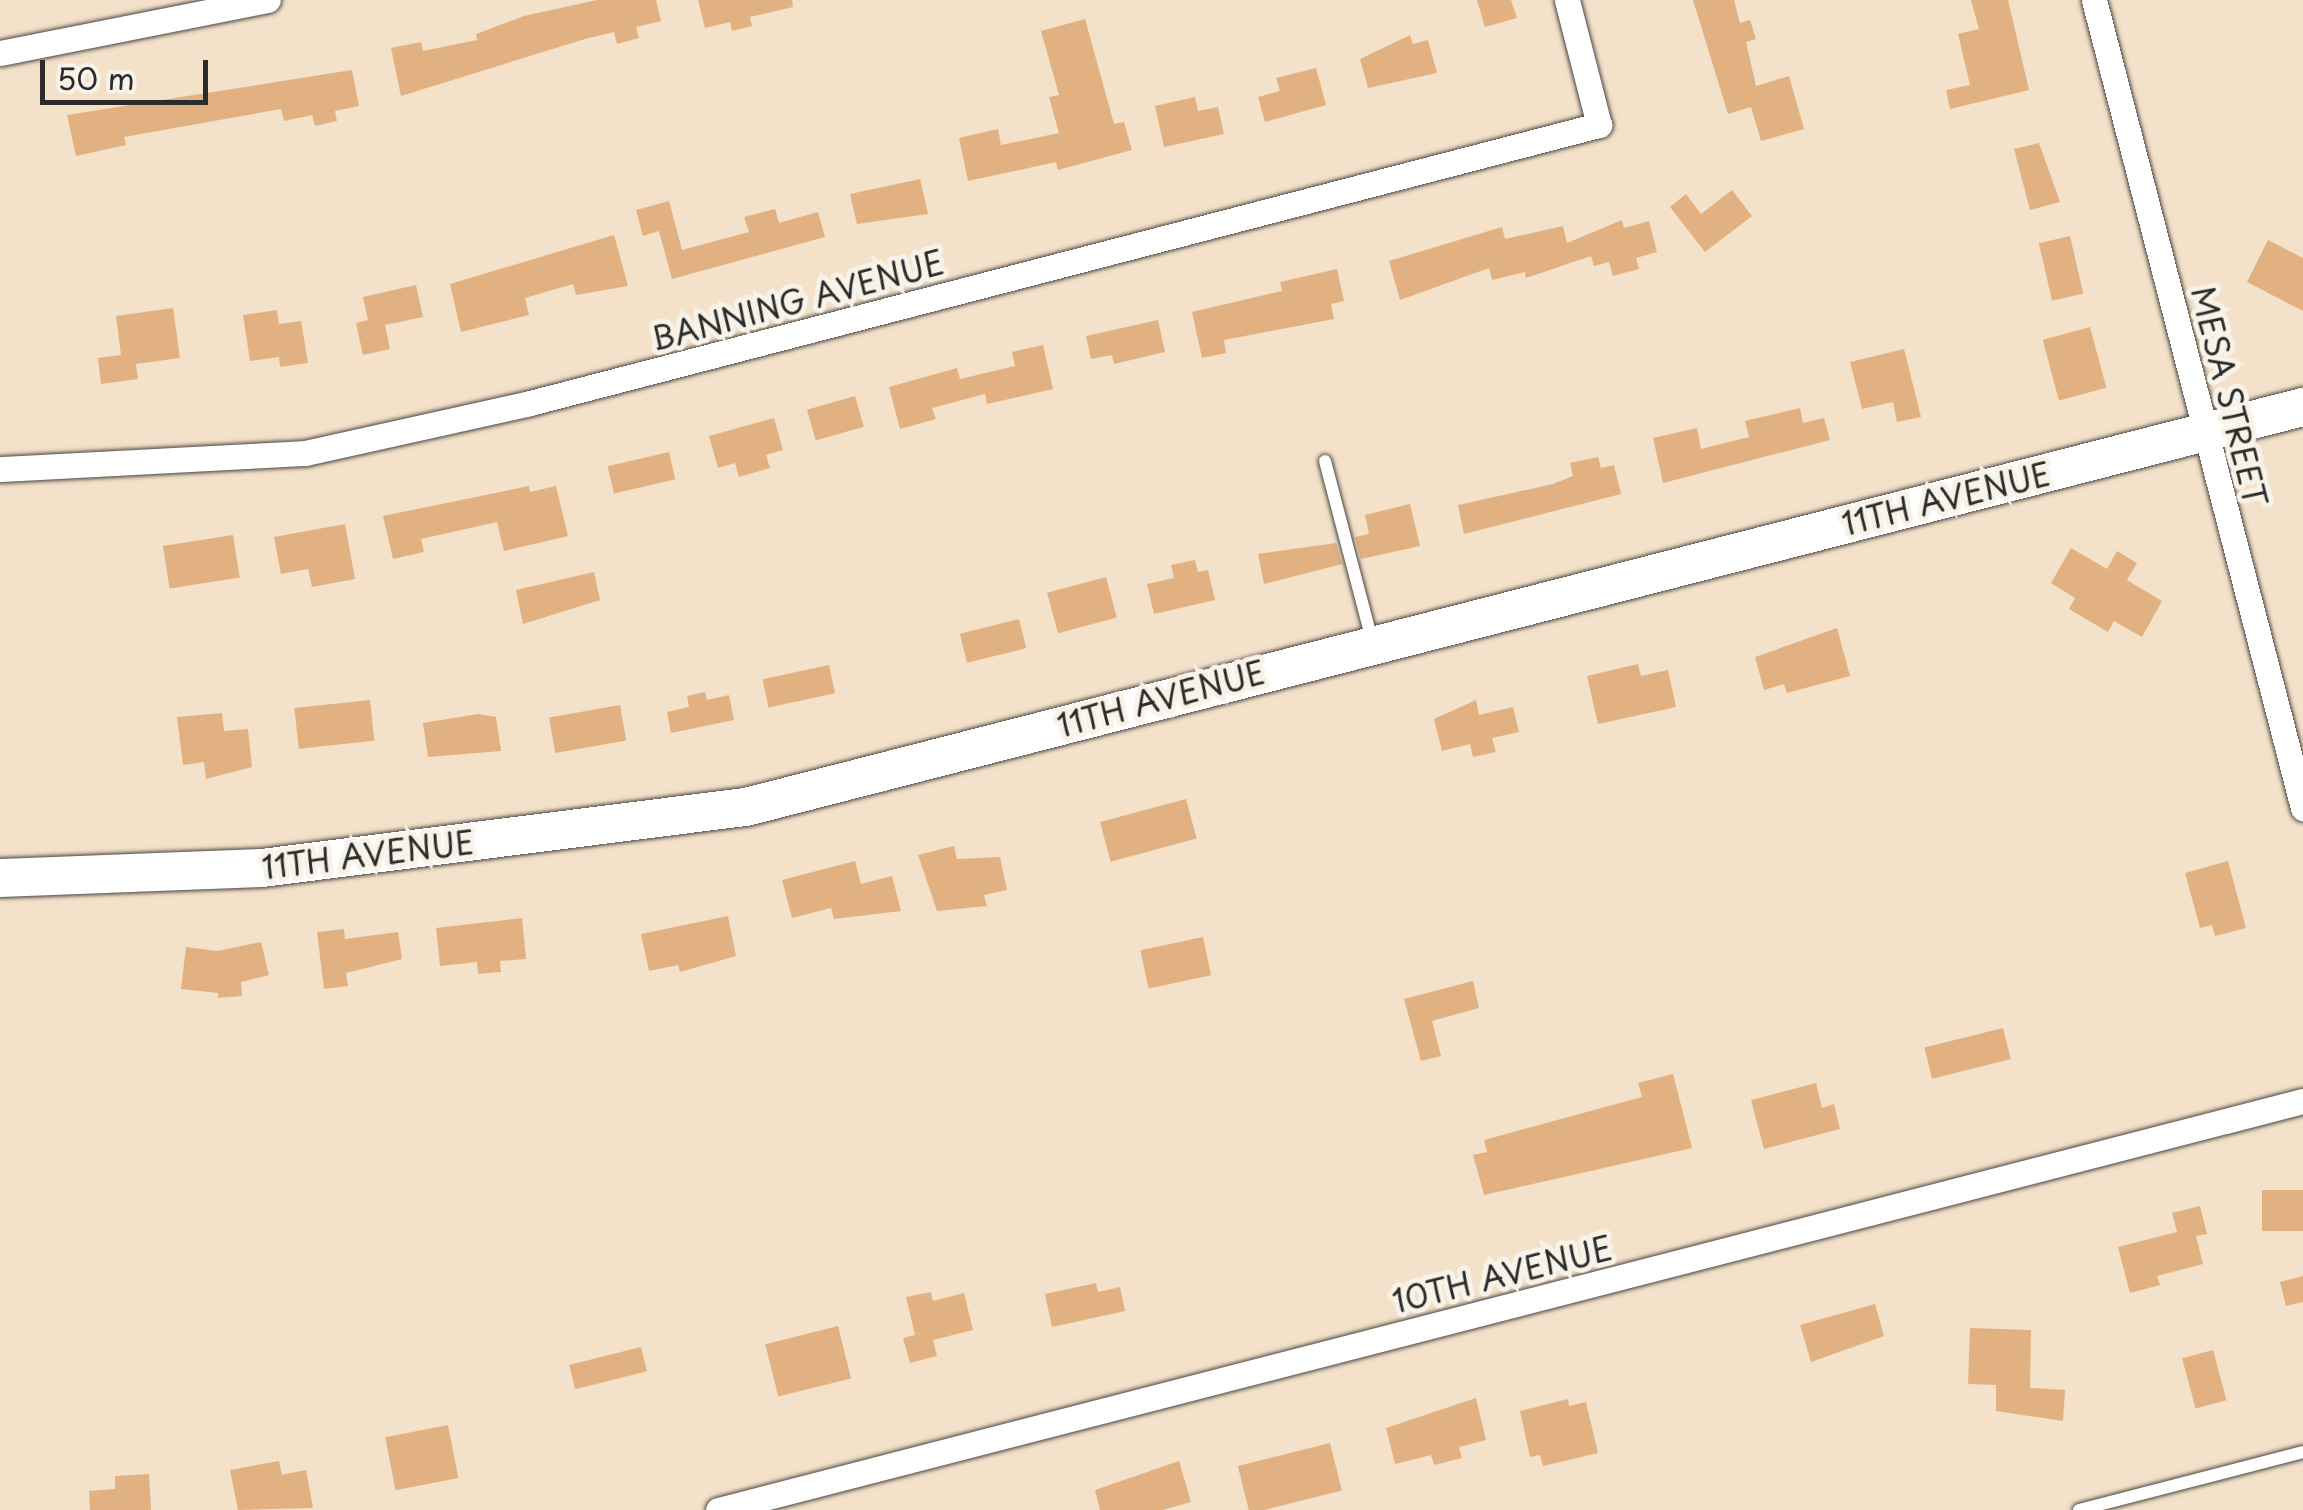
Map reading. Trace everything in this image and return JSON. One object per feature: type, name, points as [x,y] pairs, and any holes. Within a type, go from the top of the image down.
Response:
[{"type":"main road","name":"11TH AVENUE","points":[[0,878],[262,868],[746,807],[1372,643],[2303,407]]},
{"type":"street","points":[[0,53],[268,0]]},
{"type":"street","name":"BANNING AVENUE","points":[[0,469],[305,453],[530,403],[1599,125],[1567,0]]},
{"type":"street","name":"MESA STREET","points":[[2094,0],[2303,808]]},
{"type":"street","name":"10TH AVENUE","points":[[718,1510],[2303,1101]]},
{"type":"lane","points":[[1325,461],[1372,643]]},
{"type":"lane","points":[[2079,1510],[2303,1452]]},
{"type":"building","points":[[597,0],[656,0],[661,21],[636,27],[639,38],[617,44],[614,32],[585,39],[401,96],[391,48],[421,42],[423,51],[477,40],[476,34],[524,16]]},
{"type":"building","points":[[698,0],[792,0],[793,7],[750,17],[752,26],[732,31],[730,22],[705,28]]},
{"type":"building","points":[[1477,0],[1511,0],[1517,18],[1485,27]]},
{"type":"building","points":[[1693,0],[1734,0],[1740,23],[1750,20],[1756,39],[1746,42],[1756,86],[1789,76],[1804,129],[1761,141],[1751,107],[1728,114]]},
{"type":"building","points":[[1971,0],[2008,0],[2029,90],[1950,109],[1946,90],[1970,85],[1958,34],[1979,29]]},
{"type":"building","points":[[1085,19],[1114,124],[1124,122],[1132,150],[1058,170],[1056,162],[968,181],[959,138],[998,129],[1001,145],[1059,133],[1049,97],[1059,95],[1041,31]]},
{"type":"building","points":[[1410,35],[1413,44],[1428,40],[1437,73],[1368,88],[1360,59]]},
{"type":"building","points":[[1316,68],[1326,105],[1265,122],[1258,97],[1280,91],[1276,78]]},
{"type":"building","points":[[352,70],[359,106],[335,111],[337,121],[315,126],[312,115],[284,121],[281,109],[124,137],[126,145],[76,156],[67,115]]},
{"type":"building","points":[[1195,97],[1198,111],[1218,107],[1224,134],[1164,147],[1155,106]]},
{"type":"building","points":[[2039,143],[2060,202],[2030,210],[2014,149]]},
{"type":"building","points":[[920,179],[928,214],[857,224],[850,194]]},
{"type":"building","points":[[1732,190],[1752,216],[1705,252],[1670,207],[1686,194],[1701,214]]},
{"type":"building","points":[[669,201],[682,250],[749,232],[744,217],[775,209],[779,223],[818,212],[825,237],[672,279],[659,231],[643,236],[636,210]]},
{"type":"building","points":[[1622,220],[1624,228],[1649,221],[1657,252],[1636,258],[1639,269],[1613,276],[1609,262],[1594,266],[1591,256],[1526,278],[1525,272],[1492,280],[1489,268],[1400,300],[1389,261],[1502,227],[1505,239],[1563,226],[1567,243]]},
{"type":"building","points":[[614,235],[628,286],[576,295],[573,284],[525,298],[529,315],[461,332],[450,284]]},
{"type":"building","points":[[2070,236],[2083,293],[2052,301],[2039,243]]},
{"type":"building","points":[[2268,240],[2303,258],[2303,311],[2247,282]]},
{"type":"building","points":[[1337,269],[1344,301],[1331,304],[1334,319],[1224,340],[1226,353],[1202,358],[1192,312],[1282,291],[1280,282]]},
{"type":"building","points":[[416,285],[423,317],[385,325],[390,349],[363,355],[356,323],[368,320],[363,297]]},
{"type":"building","points":[[173,308],[180,358],[136,364],[138,379],[101,384],[98,358],[121,355],[116,316]]},
{"type":"building","points":[[277,310],[279,324],[301,321],[308,363],[280,367],[279,357],[250,361],[243,315]]},
{"type":"building","points":[[1158,320],[1165,352],[1114,364],[1112,355],[1091,359],[1086,336]]},
{"type":"building","points":[[2090,327],[2106,388],[2059,401],[2043,340]]},
{"type":"building","points":[[1043,345],[1053,389],[987,404],[985,394],[932,408],[936,419],[900,429],[889,387],[957,368],[960,379],[1015,366],[1012,352]]},
{"type":"building","points":[[1904,349],[1921,417],[1897,422],[1893,402],[1862,409],[1850,362]]},
{"type":"building","points":[[855,396],[864,427],[816,441],[807,410]]},
{"type":"building","points":[[1800,408],[1803,423],[1824,418],[1830,440],[1663,483],[1653,438],[1697,428],[1701,449],[1749,437],[1745,421]]},
{"type":"building","points":[[774,418],[783,450],[766,455],[770,468],[739,477],[735,463],[718,468],[709,436]]},
{"type":"building","points":[[669,452],[675,479],[614,493],[608,466]]},
{"type":"building","points":[[1598,457],[1601,468],[1614,465],[1621,494],[1464,534],[1458,505],[1553,484],[1573,476],[1570,463]]},
{"type":"building","points":[[529,486],[530,492],[556,486],[568,536],[504,551],[497,522],[421,539],[424,552],[393,559],[383,516]]},
{"type":"building","points":[[1410,504],[1420,546],[1361,559],[1355,537],[1369,534],[1365,515]]},
{"type":"building","points":[[345,524],[355,579],[312,587],[308,569],[281,574],[274,537]]},
{"type":"building","points":[[233,535],[240,577],[170,589],[163,546]]},
{"type":"building","points":[[1336,543],[1342,564],[1264,584],[1258,554]]},
{"type":"building","points":[[2071,548],[2107,569],[2117,551],[2137,563],[2127,580],[2162,601],[2142,637],[2114,621],[2108,632],[2069,609],[2075,598],[2051,583]]},
{"type":"building","points":[[1195,560],[1198,572],[1208,570],[1215,600],[1154,614],[1147,584],[1174,578],[1171,565]]},
{"type":"building","points":[[594,572],[600,600],[523,624],[516,590]]},
{"type":"building","points":[[1106,577],[1117,618],[1058,633],[1047,593]]},
{"type":"building","points":[[1019,619],[1026,648],[967,663],[960,634]]},
{"type":"building","points":[[1837,628],[1850,676],[1787,693],[1784,684],[1764,690],[1755,657]]},
{"type":"building","points":[[1638,664],[1641,676],[1668,670],[1676,707],[1598,724],[1587,676]]},
{"type":"building","points":[[829,665],[835,693],[769,708],[762,679]]},
{"type":"building","points":[[705,692],[707,700],[729,695],[734,720],[671,733],[667,712],[689,707],[687,696]]},
{"type":"building","points":[[370,700],[374,741],[299,749],[294,708]]},
{"type":"building","points":[[1476,700],[1479,715],[1513,707],[1519,732],[1492,738],[1496,752],[1473,757],[1470,744],[1442,751],[1434,719]]},
{"type":"building","points":[[620,705],[626,740],[555,753],[549,718]]},
{"type":"building","points":[[222,713],[224,731],[248,729],[252,767],[206,779],[204,762],[183,765],[177,717]]},
{"type":"building","points":[[478,714],[496,717],[501,751],[428,757],[423,723]]},
{"type":"building","points":[[1186,799],[1197,839],[1111,862],[1100,822]]},
{"type":"building","points":[[954,846],[957,859],[1000,857],[1007,890],[984,895],[987,906],[937,911],[918,855]]},
{"type":"building","points":[[855,861],[861,884],[892,876],[901,911],[834,919],[831,908],[792,918],[782,880]]},
{"type":"building","points":[[2228,861],[2246,928],[2215,936],[2212,925],[2200,928],[2185,873]]},
{"type":"building","points":[[728,916],[736,956],[680,972],[678,965],[649,971],[641,934]]},
{"type":"building","points":[[522,918],[526,959],[500,961],[501,972],[478,974],[477,962],[440,966],[436,928]]},
{"type":"building","points":[[344,929],[345,939],[398,932],[402,959],[346,973],[348,986],[324,989],[317,932]]},
{"type":"building","points":[[1203,937],[1211,975],[1149,988],[1140,950]]},
{"type":"building","points":[[261,942],[269,975],[241,982],[242,996],[218,998],[218,993],[181,989],[186,947],[217,951]]},
{"type":"building","points":[[1473,981],[1479,1008],[1432,1021],[1441,1056],[1421,1061],[1404,999]]},
{"type":"building","points":[[2003,1028],[2011,1059],[1932,1079],[1924,1048]]},
{"type":"building","points":[[1673,1074],[1692,1148],[1484,1195],[1473,1155],[1487,1152],[1484,1140],[1642,1097],[1638,1083]]},
{"type":"building","points":[[1816,1083],[1822,1108],[1834,1104],[1840,1129],[1764,1149],[1751,1100]]},
{"type":"building","points":[[2262,1190],[2303,1190],[2303,1231],[2262,1231]]},
{"type":"building","points":[[2200,1206],[2207,1234],[2196,1236],[2203,1264],[2157,1276],[2160,1285],[2130,1293],[2118,1247],[2177,1232],[2172,1213]]},
{"type":"building","points":[[2303,1276],[2303,1302],[2286,1306],[2280,1282]]},
{"type":"building","points":[[1096,1283],[1098,1292],[1120,1287],[1125,1311],[1052,1327],[1045,1294]]},
{"type":"building","points":[[931,1292],[933,1301],[964,1293],[973,1330],[933,1340],[937,1356],[910,1363],[903,1338],[915,1335],[906,1297]]},
{"type":"building","points":[[1875,1304],[1884,1336],[1811,1362],[1800,1325]]},
{"type":"building","points":[[838,1326],[851,1378],[778,1397],[765,1344]]},
{"type":"building","points":[[1970,1328],[2031,1330],[2030,1388],[2065,1390],[2063,1421],[1996,1411],[1996,1385],[1968,1384]]},
{"type":"building","points":[[641,1347],[647,1371],[575,1389],[569,1365]]},
{"type":"building","points":[[2213,1350],[2226,1400],[2196,1409],[2182,1358]]},
{"type":"building","points":[[1476,1398],[1486,1440],[1459,1447],[1462,1458],[1434,1465],[1431,1455],[1395,1464],[1386,1428]]},
{"type":"building","points":[[1568,1399],[1569,1406],[1586,1402],[1598,1453],[1543,1466],[1540,1455],[1530,1457],[1520,1411]]},
{"type":"building","points":[[448,1425],[458,1478],[395,1490],[385,1437]]},
{"type":"building","points":[[1330,1443],[1342,1491],[1264,1510],[1249,1510],[1238,1466]]},
{"type":"building","points":[[279,1461],[282,1475],[306,1470],[313,1508],[238,1510],[230,1470]]},
{"type":"building","points":[[1179,1461],[1191,1502],[1163,1510],[1100,1510],[1095,1490]]},
{"type":"building","points":[[149,1474],[151,1510],[90,1510],[89,1491],[115,1489],[115,1476]]}]
